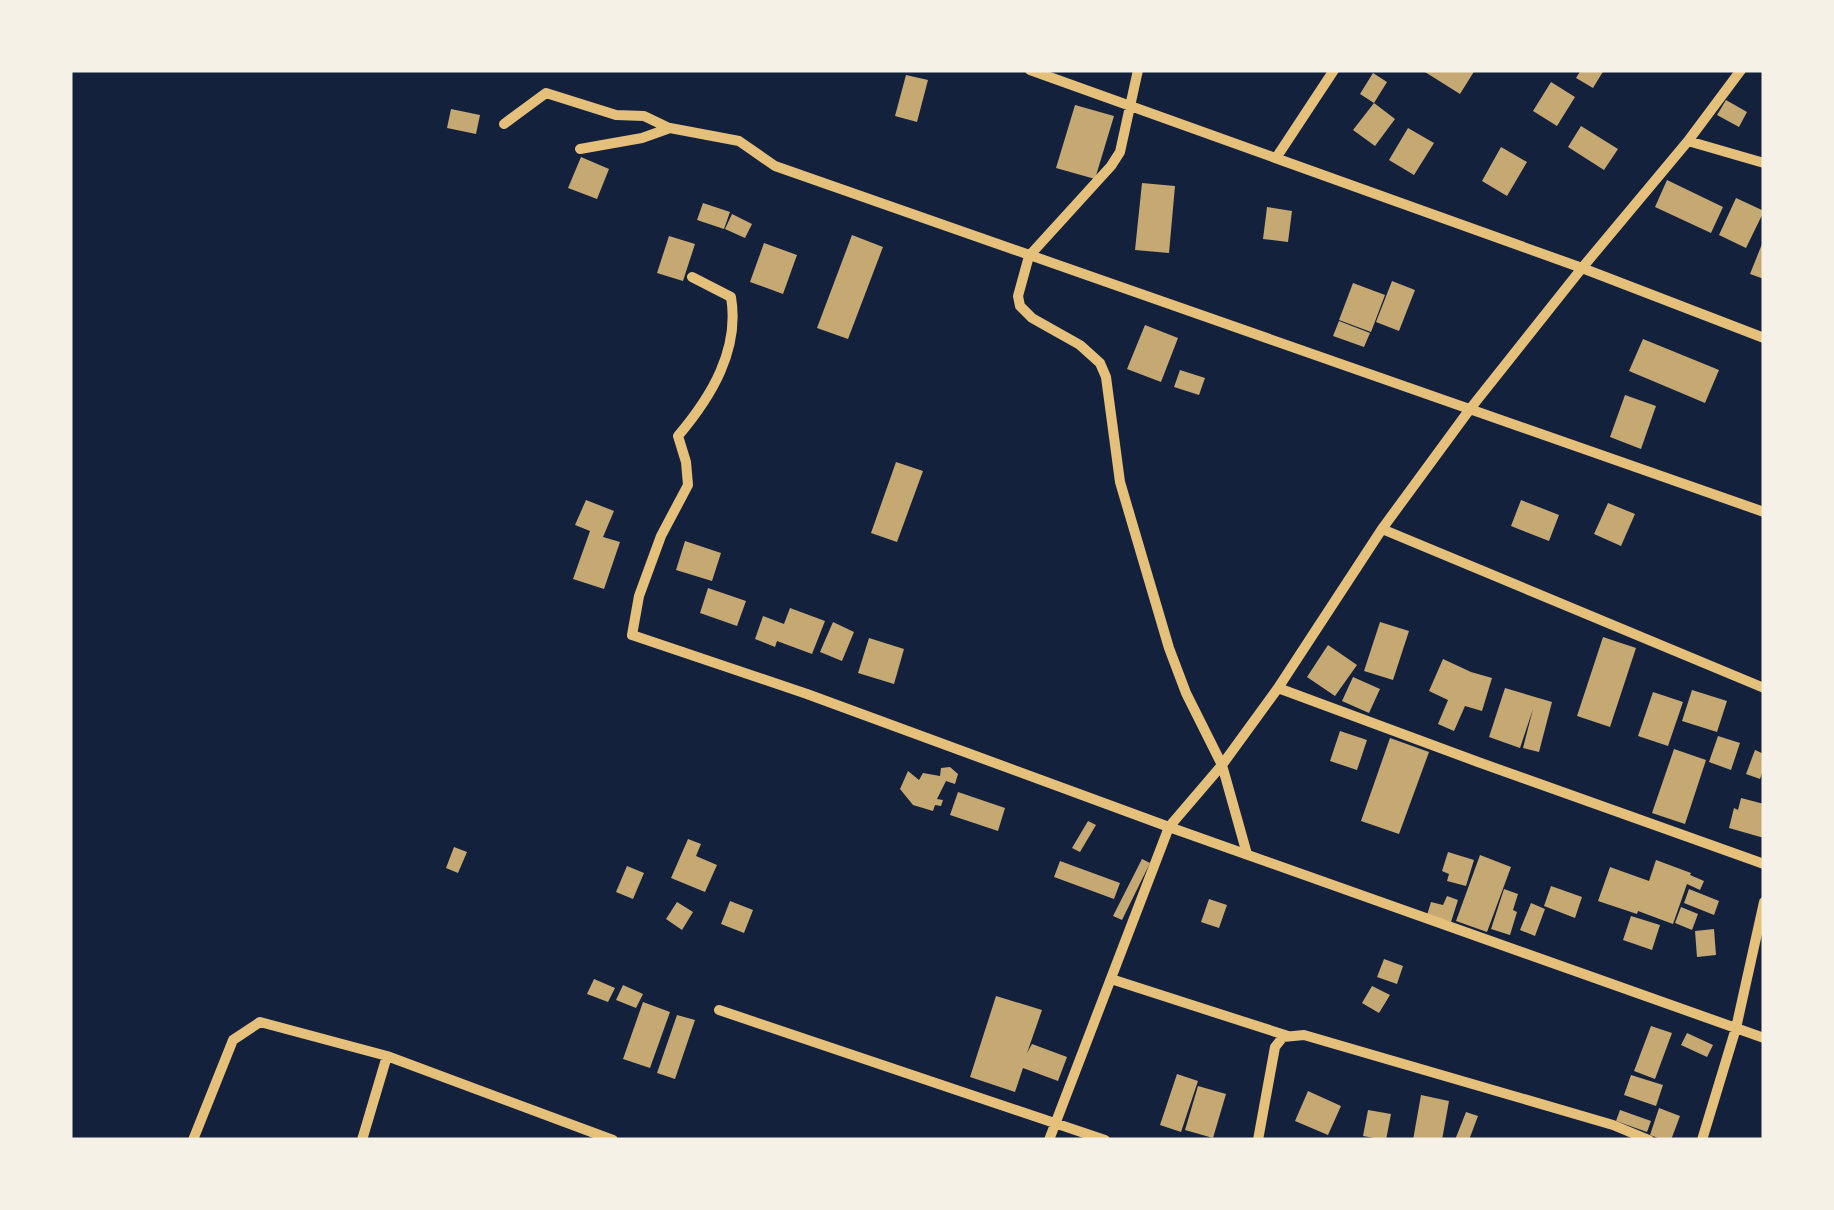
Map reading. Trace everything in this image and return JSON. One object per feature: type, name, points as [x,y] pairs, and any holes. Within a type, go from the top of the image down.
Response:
[{"type":"street","points":[[1030,70],[1582,268],[1764,338]]},
{"type":"street","points":[[1138,70],[1120,152],[1112,166],[1030,256],[1018,296],[1020,306],[1032,318],[1080,346],[1100,363],[1106,377],[1120,482],[1169,648],[1222,765],[1247,854]]},
{"type":"street","points":[[1276,158],[1334,70]]},
{"type":"street","points":[[1049,1140],[1169,827],[1222,765],[1278,688],[1382,529],[1470,410],[1741,70]]},
{"type":"street","points":[[504,124],[546,93],[616,115],[644,116],[670,128],[739,141],[775,166],[1764,512]]},
{"type":"street","points":[[580,149],[642,138],[670,128]]},
{"type":"street","points":[[1688,141],[1764,162]]},
{"type":"street","points":[[692,277],[731,297],[734,317],[728,355],[702,408],[678,436],[688,485],[661,536],[639,596],[632,635],[808,694],[1764,1038]]},
{"type":"street","points":[[1382,529],[1764,688]]},
{"type":"street","points":[[1278,688],[1764,864]]},
{"type":"street","points":[[1702,1140],[1736,1028],[1764,902]]},
{"type":"street","points":[[1110,979],[1288,1036]]},
{"type":"street","points":[[718,1010],[1105,1140]]},
{"type":"street","points":[[193,1140],[234,1040],[260,1022],[387,1056],[612,1140]]},
{"type":"street","points":[[1258,1140],[1275,1047],[1283,1037],[1304,1035],[1613,1125],[1648,1140]]},
{"type":"street","points":[[362,1140],[387,1056]]},
{"type":"building","points":[[1427,70],[1475,70],[1460,94]]},
{"type":"building","points":[[1581,70],[1604,70],[1593,88],[1576,78]]},
{"type":"building","points":[[1373,73],[1387,82],[1374,103],[1360,94]]},
{"type":"building","points":[[906,75],[928,80],[917,122],[895,116]]},
{"type":"building","points":[[1551,82],[1575,97],[1557,126],[1533,111]]},
{"type":"building","points":[[1726,100],[1747,112],[1739,127],[1717,115]]},
{"type":"building","points":[[1374,103],[1395,119],[1375,146],[1353,130]]},
{"type":"building","points":[[1075,105],[1114,116],[1095,179],[1056,168]]},
{"type":"building","points":[[451,109],[480,115],[476,134],[447,128]]},
{"type":"building","points":[[1581,126],[1618,149],[1604,170],[1568,147]]},
{"type":"building","points":[[1408,128],[1434,143],[1414,175],[1389,160]]},
{"type":"building","points":[[1501,147],[1527,162],[1507,196],[1482,181]]},
{"type":"building","points":[[581,157],[609,169],[597,199],[568,188]]},
{"type":"building","points":[[1667,180],[1723,207],[1711,233],[1655,207]]},
{"type":"building","points":[[1142,183],[1175,186],[1169,253],[1135,250]]},
{"type":"building","points":[[1736,198],[1764,211],[1746,248],[1719,235]]},
{"type":"building","points":[[703,203],[730,212],[724,229],[697,220]]},
{"type":"building","points":[[1267,207],[1292,211],[1288,242],[1263,239]]},
{"type":"building","points":[[732,214],[752,224],[745,238],[725,229]]},
{"type":"building","points":[[852,235],[883,247],[848,339],[817,328]]},
{"type":"building","points":[[669,236],[695,244],[683,281],[657,273]]},
{"type":"building","points":[[1764,239],[1764,279],[1750,274]]},
{"type":"building","points":[[764,243],[797,255],[783,294],[750,282]]},
{"type":"building","points":[[1392,281],[1415,290],[1399,331],[1376,322]]},
{"type":"building","points":[[1353,283],[1385,295],[1371,332],[1339,320]]},
{"type":"building","points":[[1339,321],[1370,333],[1364,347],[1333,336]]},
{"type":"building","points":[[1145,325],[1178,338],[1161,382],[1127,369]]},
{"type":"building","points":[[1643,339],[1719,370],[1705,403],[1629,371]]},
{"type":"building","points":[[1180,370],[1205,378],[1199,395],[1174,387]]},
{"type":"building","points":[[1625,395],[1656,406],[1641,449],[1610,437]]},
{"type":"building","points":[[896,462],[923,471],[897,542],[871,533]]},
{"type":"building","points":[[586,500],[614,511],[603,537],[620,542],[604,589],[573,579],[590,531],[575,525]]},
{"type":"building","points":[[1521,500],[1559,515],[1549,541],[1511,526]]},
{"type":"building","points":[[1608,503],[1635,514],[1621,546],[1594,534]]},
{"type":"building","points":[[685,541],[721,553],[712,581],[676,570]]},
{"type":"building","points":[[708,588],[746,601],[737,626],[700,613]]},
{"type":"building","points":[[790,608],[825,621],[812,654],[777,641],[775,647],[755,639],[763,616],[784,624]]},
{"type":"building","points":[[833,622],[854,632],[842,661],[820,652]]},
{"type":"building","points":[[1380,622],[1409,631],[1393,680],[1364,671]]},
{"type":"building","points":[[1603,637],[1636,648],[1610,727],[1577,716]]},
{"type":"building","points":[[869,638],[904,649],[894,684],[858,673]]},
{"type":"building","points":[[1328,645],[1357,665],[1335,696],[1307,677]]},
{"type":"building","points":[[1443,659],[1492,678],[1482,711],[1465,706],[1454,731],[1438,724],[1448,700],[1429,691]]},
{"type":"building","points":[[1353,677],[1380,689],[1369,713],[1342,701]]},
{"type":"building","points":[[1505,688],[1552,702],[1539,752],[1523,748],[1533,709],[1520,748],[1489,737]]},
{"type":"building","points":[[1692,690],[1727,701],[1717,732],[1682,721]]},
{"type":"building","points":[[1653,692],[1683,702],[1668,746],[1638,736]]},
{"type":"building","points":[[1340,731],[1367,740],[1357,770],[1330,761]]},
{"type":"building","points":[[1718,736],[1740,743],[1731,770],[1709,762]]},
{"type":"building","points":[[1390,738],[1429,752],[1399,834],[1361,821]]},
{"type":"building","points":[[1674,749],[1706,760],[1685,824],[1652,813]]},
{"type":"building","points":[[1755,750],[1764,754],[1760,779],[1746,774]]},
{"type":"building","points":[[950,767],[958,774],[955,784],[946,781],[937,799],[943,800],[941,806],[935,805],[933,811],[913,805],[900,789],[908,771],[919,780],[923,773],[940,776],[941,768]]},
{"type":"building","points":[[958,792],[1005,808],[998,831],[950,815]]},
{"type":"building","points":[[1741,798],[1764,804],[1764,838],[1729,828]]},
{"type":"building","points":[[1088,821],[1096,825],[1080,852],[1072,848]]},
{"type":"building","points":[[688,839],[701,844],[696,856],[717,865],[705,892],[671,878]]},
{"type":"building","points":[[454,847],[467,852],[458,873],[446,868]]},
{"type":"building","points":[[1448,852],[1474,860],[1466,886],[1447,881],[1449,874],[1442,871]]},
{"type":"building","points":[[1480,855],[1511,867],[1487,932],[1456,921]]},
{"type":"building","points":[[1142,859],[1150,863],[1122,920],[1113,916]]},
{"type":"building","points":[[1656,860],[1704,881],[1700,890],[1687,884],[1673,924],[1598,901],[1610,867],[1649,881]]},
{"type":"building","points":[[1060,861],[1120,883],[1114,899],[1054,877]]},
{"type":"building","points":[[627,866],[644,873],[633,899],[616,892]]},
{"type":"building","points":[[1551,886],[1582,897],[1575,918],[1544,906]]},
{"type":"building","points":[[1504,889],[1518,894],[1510,935],[1491,929]]},
{"type":"building","points":[[1689,889],[1719,901],[1714,915],[1684,903]]},
{"type":"building","points":[[1447,896],[1458,900],[1451,922],[1427,915],[1431,902],[1443,905]]},
{"type":"building","points":[[1209,899],[1227,905],[1219,928],[1201,922]]},
{"type":"building","points":[[730,901],[753,910],[744,933],[721,924]]},
{"type":"building","points":[[677,902],[693,912],[682,930],[666,919]]},
{"type":"building","points":[[1531,903],[1545,909],[1535,936],[1520,930]]},
{"type":"building","points":[[1681,907],[1698,914],[1692,930],[1675,923]]},
{"type":"building","points":[[1631,916],[1660,925],[1652,950],[1623,940]]},
{"type":"building","points":[[1714,929],[1716,955],[1697,957],[1695,931]]},
{"type":"building","points":[[1384,959],[1403,966],[1397,984],[1377,977]]},
{"type":"building","points":[[594,979],[615,988],[608,1002],[587,994]]},
{"type":"building","points":[[623,985],[643,994],[636,1008],[616,1000]]},
{"type":"building","points":[[1372,986],[1390,995],[1379,1013],[1362,1003]]},
{"type":"building","points":[[996,996],[1042,1010],[1027,1053],[1032,1044],[1067,1057],[1058,1081],[1023,1068],[1015,1092],[970,1077]]},
{"type":"building","points":[[643,1002],[670,1012],[650,1068],[623,1059]]},
{"type":"building","points":[[677,1015],[695,1020],[675,1079],[657,1073]]},
{"type":"building","points":[[1651,1026],[1672,1033],[1655,1079],[1634,1071]]},
{"type":"building","points":[[1687,1033],[1713,1045],[1707,1057],[1681,1045]]},
{"type":"building","points":[[1177,1074],[1198,1081],[1181,1132],[1160,1125]]},
{"type":"building","points":[[1631,1075],[1663,1085],[1656,1106],[1624,1095]]},
{"type":"building","points":[[1198,1086],[1226,1094],[1213,1138],[1185,1130]]},
{"type":"building","points":[[1308,1091],[1341,1106],[1328,1135],[1295,1121]]},
{"type":"building","points":[[1421,1095],[1449,1101],[1442,1140],[1413,1140]]},
{"type":"building","points":[[1659,1108],[1680,1116],[1671,1140],[1650,1135]]},
{"type":"building","points":[[1368,1110],[1391,1114],[1386,1140],[1363,1136]]},
{"type":"building","points":[[1620,1110],[1651,1121],[1647,1132],[1616,1121]]},
{"type":"building","points":[[1466,1112],[1478,1116],[1469,1140],[1455,1140]]}]
